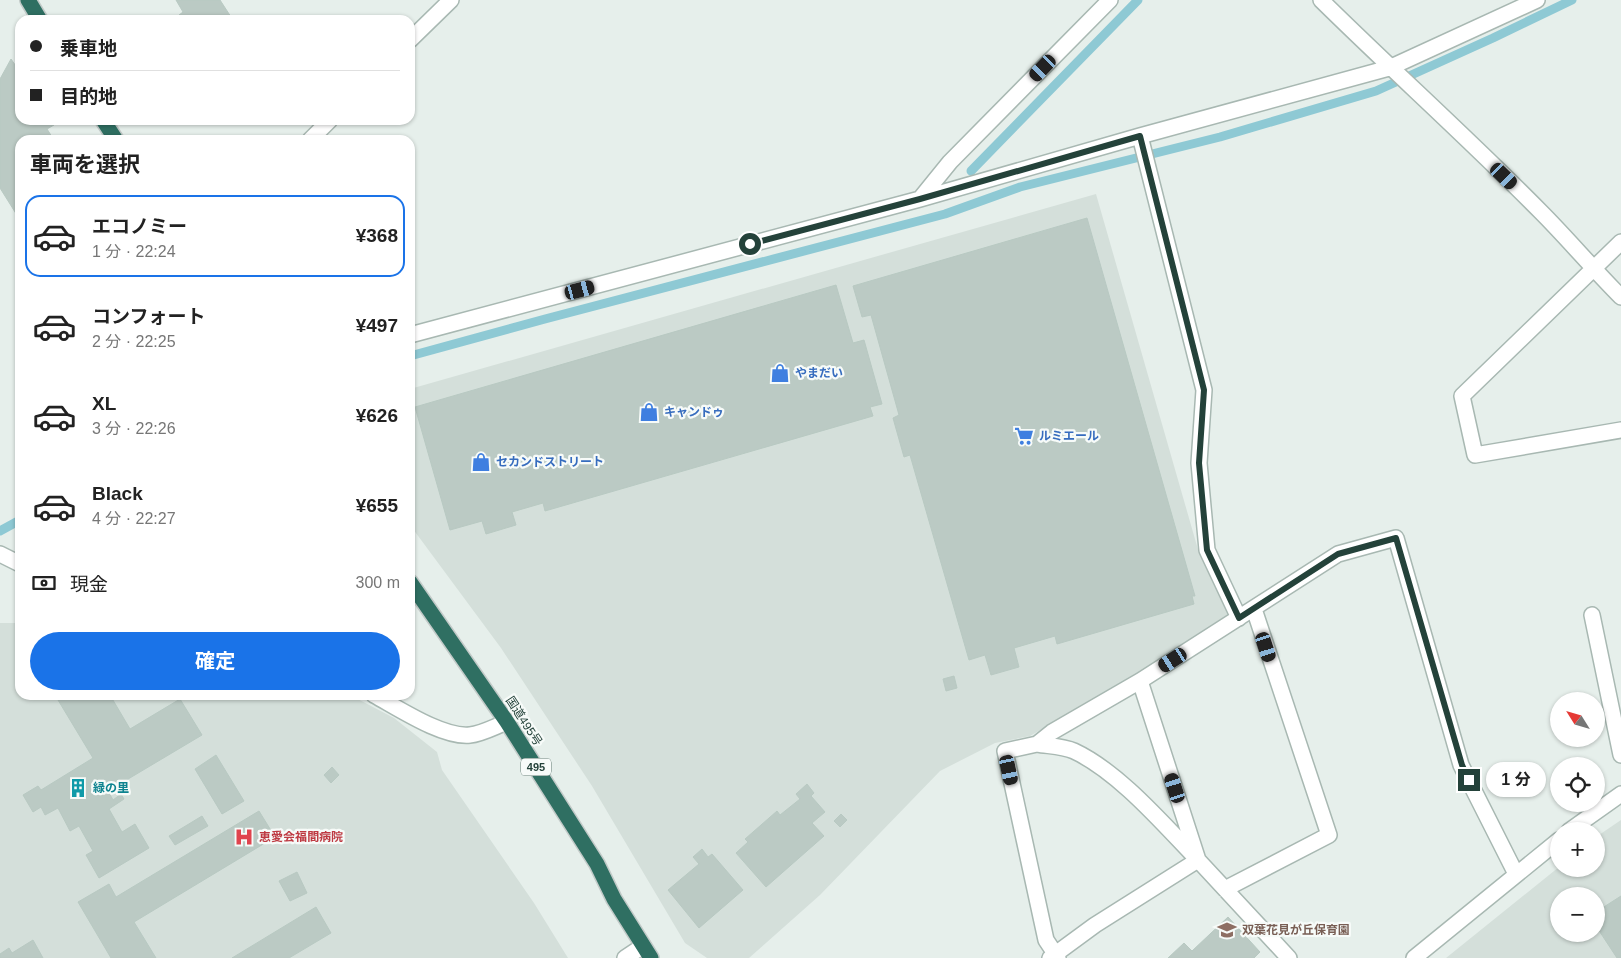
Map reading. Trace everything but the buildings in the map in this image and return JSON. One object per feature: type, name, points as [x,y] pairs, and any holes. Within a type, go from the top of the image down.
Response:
[{"type":"highway","points":[[28,0],[37,15]]},
{"type":"highway","name":"国道495号","points":[[415,589],[507,722],[597,864],[614,898],[647,952]]},
{"type":"street","points":[[415,35],[451,0]]},
{"type":"street","points":[[920,199],[950,162],[1110,0]]},
{"type":"street","points":[[1321,0],[1389,68],[1542,212],[1621,297]]},
{"type":"street","points":[[415,334],[920,199],[1389,68],[1538,0]]},
{"type":"street","points":[[315,135],[325,125]]},
{"type":"street","points":[[1140,136],[1204,390],[1199,463],[1207,550],[1239,618]]},
{"type":"street","points":[[1621,242],[1462,396],[1475,455],[1621,430]]},
{"type":"street","points":[[1037,744],[1052,732],[1140,681],[1338,554],[1396,538],[1462,765],[1516,874]]},
{"type":"street","points":[[0,554],[15,562]]},
{"type":"street","points":[[1225,890],[1329,835],[1254,609]]},
{"type":"street","points":[[1592,615],[1621,755]]},
{"type":"street","points":[[1140,681],[1198,860]]},
{"type":"street","points":[[383,700],[434,727],[455,735],[472,735],[507,722]]},
{"type":"street","points":[[1198,860],[1095,925],[1054,957],[1046,940],[1005,751],[1037,744],[1073,750],[1103,768],[1145,805],[1198,860],[1289,958]]},
{"type":"street","points":[[1582,822],[1621,794]]},
{"type":"street","points":[[1414,958],[1550,847]]},
{"type":"street","points":[[625,958],[647,952]]},
{"type":"shaded area","points":[[1096,194],[1199,553],[1230,615],[1133,676],[1030,736],[995,743],[940,771],[820,895],[749,958],[707,958],[685,943],[592,786],[501,648],[415,532],[415,388]]},
{"type":"shaded area","name":"恵愛会福間病院","points":[[0,623],[15,623],[15,700],[360,700],[394,718],[437,752],[442,770],[534,903],[568,958],[0,958]]},
{"type":"shaded area","points":[[1621,820],[1621,958],[1446,958],[1550,874],[1550,877],[1605,877],[1605,831]]},
{"type":"waterway","points":[[971,171],[1138,0]]},
{"type":"waterway","points":[[415,355],[945,214],[1020,187],[1220,137],[1376,91],[1572,0]]},
{"type":"waterway","points":[[0,531],[15,523]]},
{"type":"place","name":"やまだい","points":[[780,373]]},
{"type":"place","name":"キャンドゥ","points":[[649,412]]},
{"type":"place","name":"ルミエール","points":[[1024,436]]},
{"type":"place","name":"セカンドストリート","points":[[481,462]]},
{"type":"place","name":"緑の里","points":[[78,788]]},
{"type":"place","name":"恵愛会福間病院","points":[[244,837]]},
{"type":"place","name":"双葉花見が丘保育園","points":[[1227,930]]},
{"type":"route","points":[[750,244],[920,199],[1140,136],[1204,390],[1199,463],[1207,550],[1239,618],[1338,554],[1396,538],[1462,765],[1469,780]]}]
